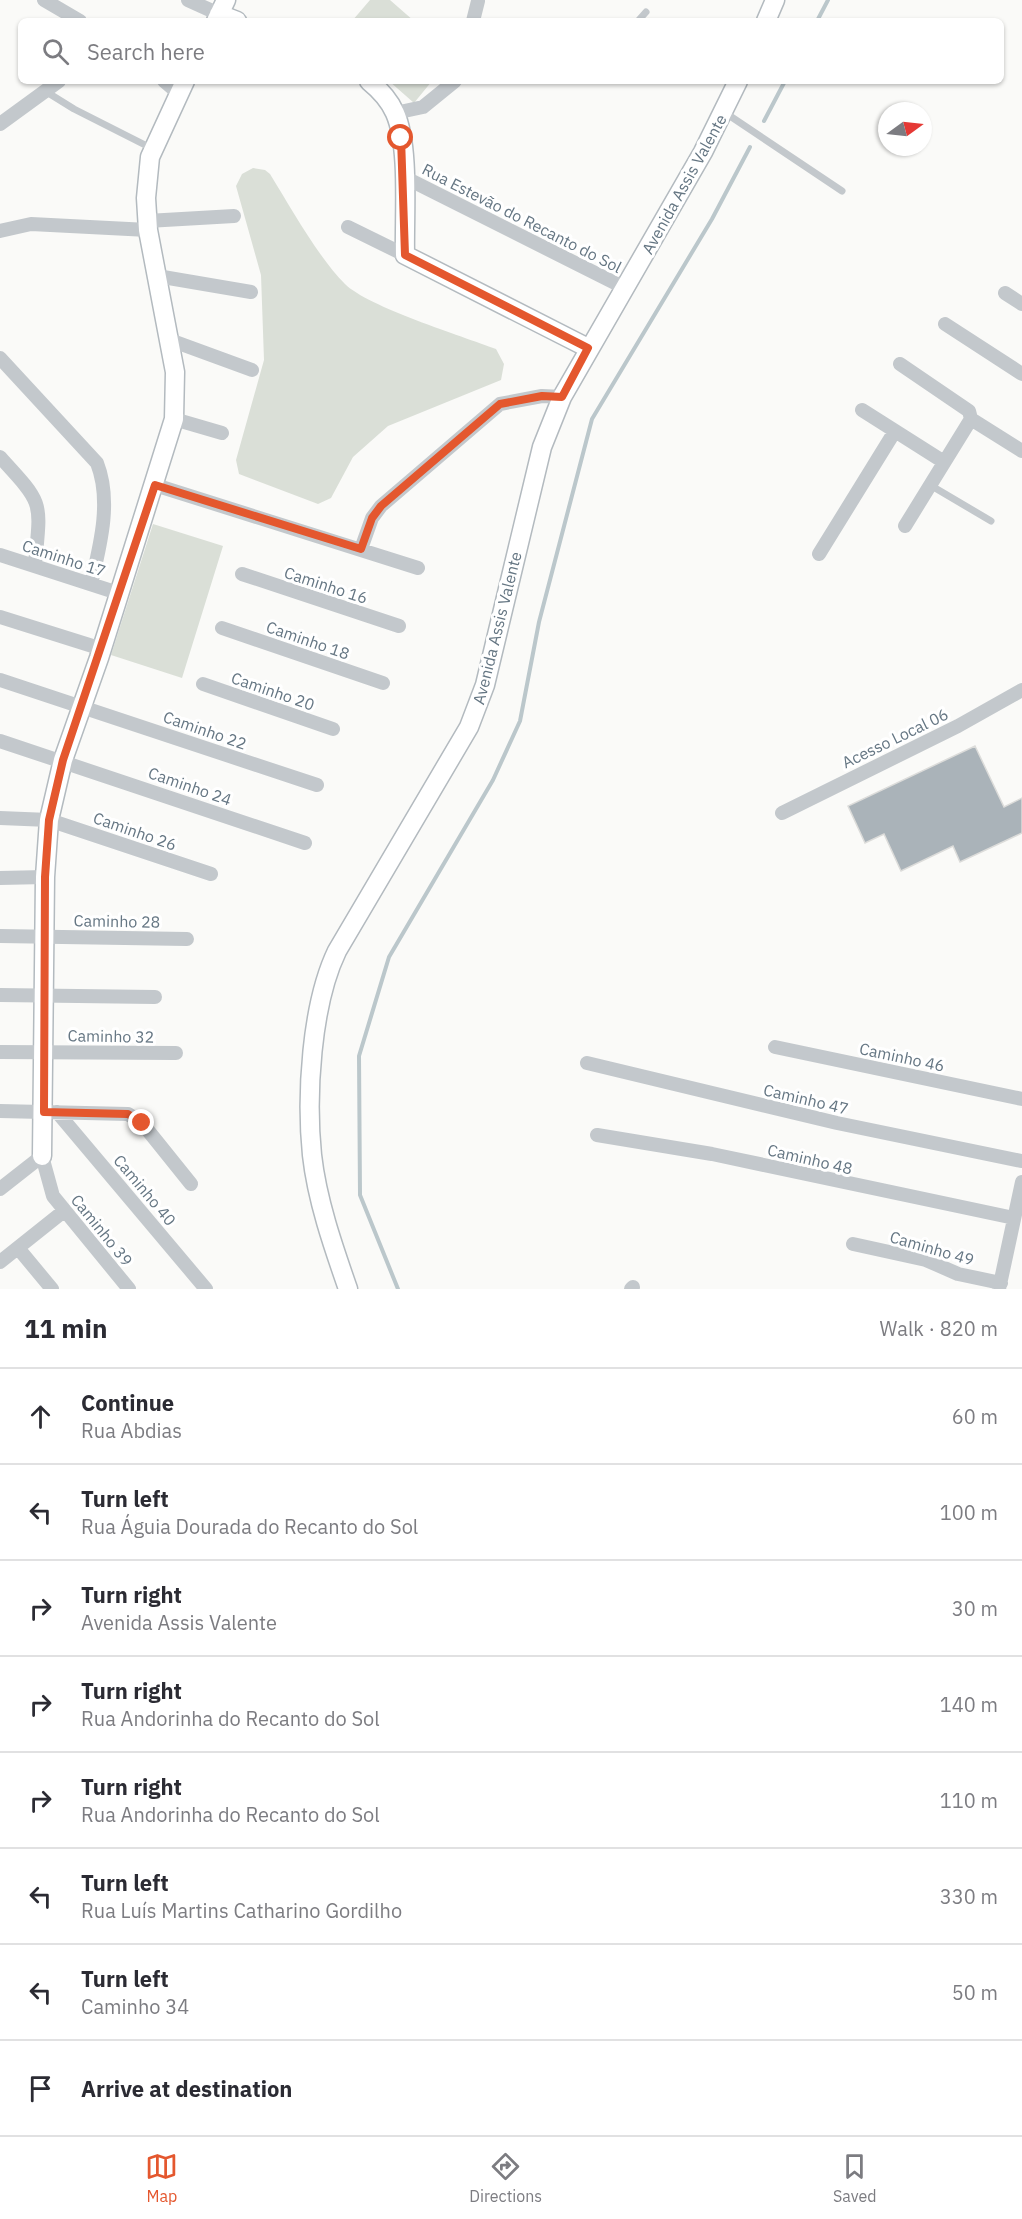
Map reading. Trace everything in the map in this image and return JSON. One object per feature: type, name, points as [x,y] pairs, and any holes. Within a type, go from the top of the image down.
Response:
[{"type":"street","points":[[44,0],[75,18]]},
{"type":"street","points":[[188,0],[220,12]]},
{"type":"street","points":[[474,18],[479,0]]},
{"type":"street","points":[[767,18],[775,0]]},
{"type":"street","points":[[0,124],[55,84]]},
{"type":"street","points":[[372,84],[389,101],[395,113],[401,138],[405,255]]},
{"type":"street","points":[[395,113],[423,107],[451,84]]},
{"type":"street","name":"Avenida Assis Valente","points":[[348,1289],[323,1207],[312,1155],[310,1111],[321,994],[337,951],[469,728],[485,685],[542,447],[562,397],[724,112],[737,84]]},
{"type":"street","points":[[0,1189],[42,1156],[51,1112],[45,1052],[45,877],[49,820],[63,760],[102,649],[174,419],[175,372],[148,226],[148,172],[153,148],[182,87]]},
{"type":"street","name":"Rua Estevão do Recanto do Sol","points":[[404,177],[625,288]]},
{"type":"street","points":[[0,231],[16,225],[31,224],[148,226],[234,216]]},
{"type":"street","points":[[348,227],[588,348]]},
{"type":"street","points":[[157,276],[251,292]]},
{"type":"street","points":[[1005,293],[1022,304]]},
{"type":"street","points":[[945,324],[1022,374]]},
{"type":"street","points":[[170,340],[252,370]]},
{"type":"street","points":[[0,358],[91,457],[101,473],[102,535],[91,584]]},
{"type":"street","points":[[900,364],[969,411],[971,419],[1022,451]]},
{"type":"street","points":[[361,549],[372,518],[381,506],[500,404],[542,396],[562,397]]},
{"type":"street","points":[[862,410],[944,462]]},
{"type":"street","points":[[174,419],[222,433]]},
{"type":"street","points":[[905,526],[971,419]]},
{"type":"street","points":[[819,554],[895,431]]},
{"type":"street","points":[[0,458],[31,492],[39,507],[35,564]]},
{"type":"street","points":[[155,485],[418,568]]},
{"type":"street","name":"Caminho 17","points":[[0,555],[35,564],[118,593]]},
{"type":"street","name":"Caminho 16","points":[[242,574],[399,626]]},
{"type":"street","points":[[0,617],[102,649]]},
{"type":"street","name":"Caminho 18","points":[[222,628],[382,683]]},
{"type":"street","name":"Caminho 22","points":[[0,680],[317,785]]},
{"type":"street","name":"Caminho 20","points":[[203,684],[333,729]]},
{"type":"street","name":"Acesso Local 06","points":[[782,813],[958,726],[1022,690]]},
{"type":"street","name":"Caminho 24","points":[[0,741],[63,760],[306,843]]},
{"type":"street","name":"Caminho 26","points":[[0,818],[49,820],[211,874]]},
{"type":"street","points":[[0,878],[45,877]]},
{"type":"street","name":"Caminho 28","points":[[0,936],[187,939]]},
{"type":"street","points":[[0,995],[155,998]]},
{"type":"street","name":"Caminho 46","points":[[775,1047],[1022,1099]]},
{"type":"street","name":"Caminho 32","points":[[0,1052],[176,1053]]},
{"type":"street","name":"Caminho 47","points":[[586,1063],[837,1123],[1021,1159]]},
{"type":"street","points":[[0,1111],[118,1113],[136,1118],[191,1184]]},
{"type":"street","name":"Caminho 40","points":[[51,1112],[206,1289]]},
{"type":"street","name":"Caminho 48","points":[[597,1134],[712,1154],[1014,1218]]},
{"type":"street","name":"Caminho 39","points":[[42,1156],[53,1196],[129,1289]]},
{"type":"street","points":[[1000,1286],[1022,1182]]},
{"type":"street","points":[[0,1262],[64,1211]]},
{"type":"street","name":"Caminho 49","points":[[853,1244],[926,1260],[958,1274],[1000,1286]]},
{"type":"street","points":[[18,1248],[52,1289]]},
{"type":"lane","points":[[641,18],[646,12]]},
{"type":"lane","points":[[45,91],[74,110],[153,148]]},
{"type":"lane","points":[[724,112],[842,191]]},
{"type":"lane","points":[[930,485],[991,521]]},
{"type":"shaded area","points":[[370,0],[390,0],[411,18],[355,18]]},
{"type":"shaded area","points":[[392,84],[430,84],[414,103]]},
{"type":"shaded area","points":[[253,168],[265,170],[270,174],[315,246],[345,284],[357,293],[394,311],[496,349],[504,364],[501,380],[388,426],[353,457],[331,498],[318,504],[239,474],[236,460],[264,360],[261,275],[236,186],[242,174]]},
{"type":"shaded area","points":[[153,524],[223,546],[182,678],[111,655]]},
{"type":"building","points":[[975,746],[1004,807],[1022,798],[1022,833],[960,862],[953,846],[901,871],[884,834],[865,843],[848,806]]},
{"type":"waterway","points":[[819,18],[828,0]]},
{"type":"waterway","points":[[764,121],[783,84]]},
{"type":"waterway","points":[[398,1289],[360,1195],[359,1056],[389,957],[493,780],[520,721],[539,622],[592,419],[712,219],[750,147]]},
{"type":"route","points":[[142,1123],[128,1114],[44,1112],[45,877],[49,820],[63,760],[110,626],[118,593],[155,485],[361,549],[376,511],[500,404],[509,400],[542,396],[562,397],[588,348],[405,255],[401,138]]}]
